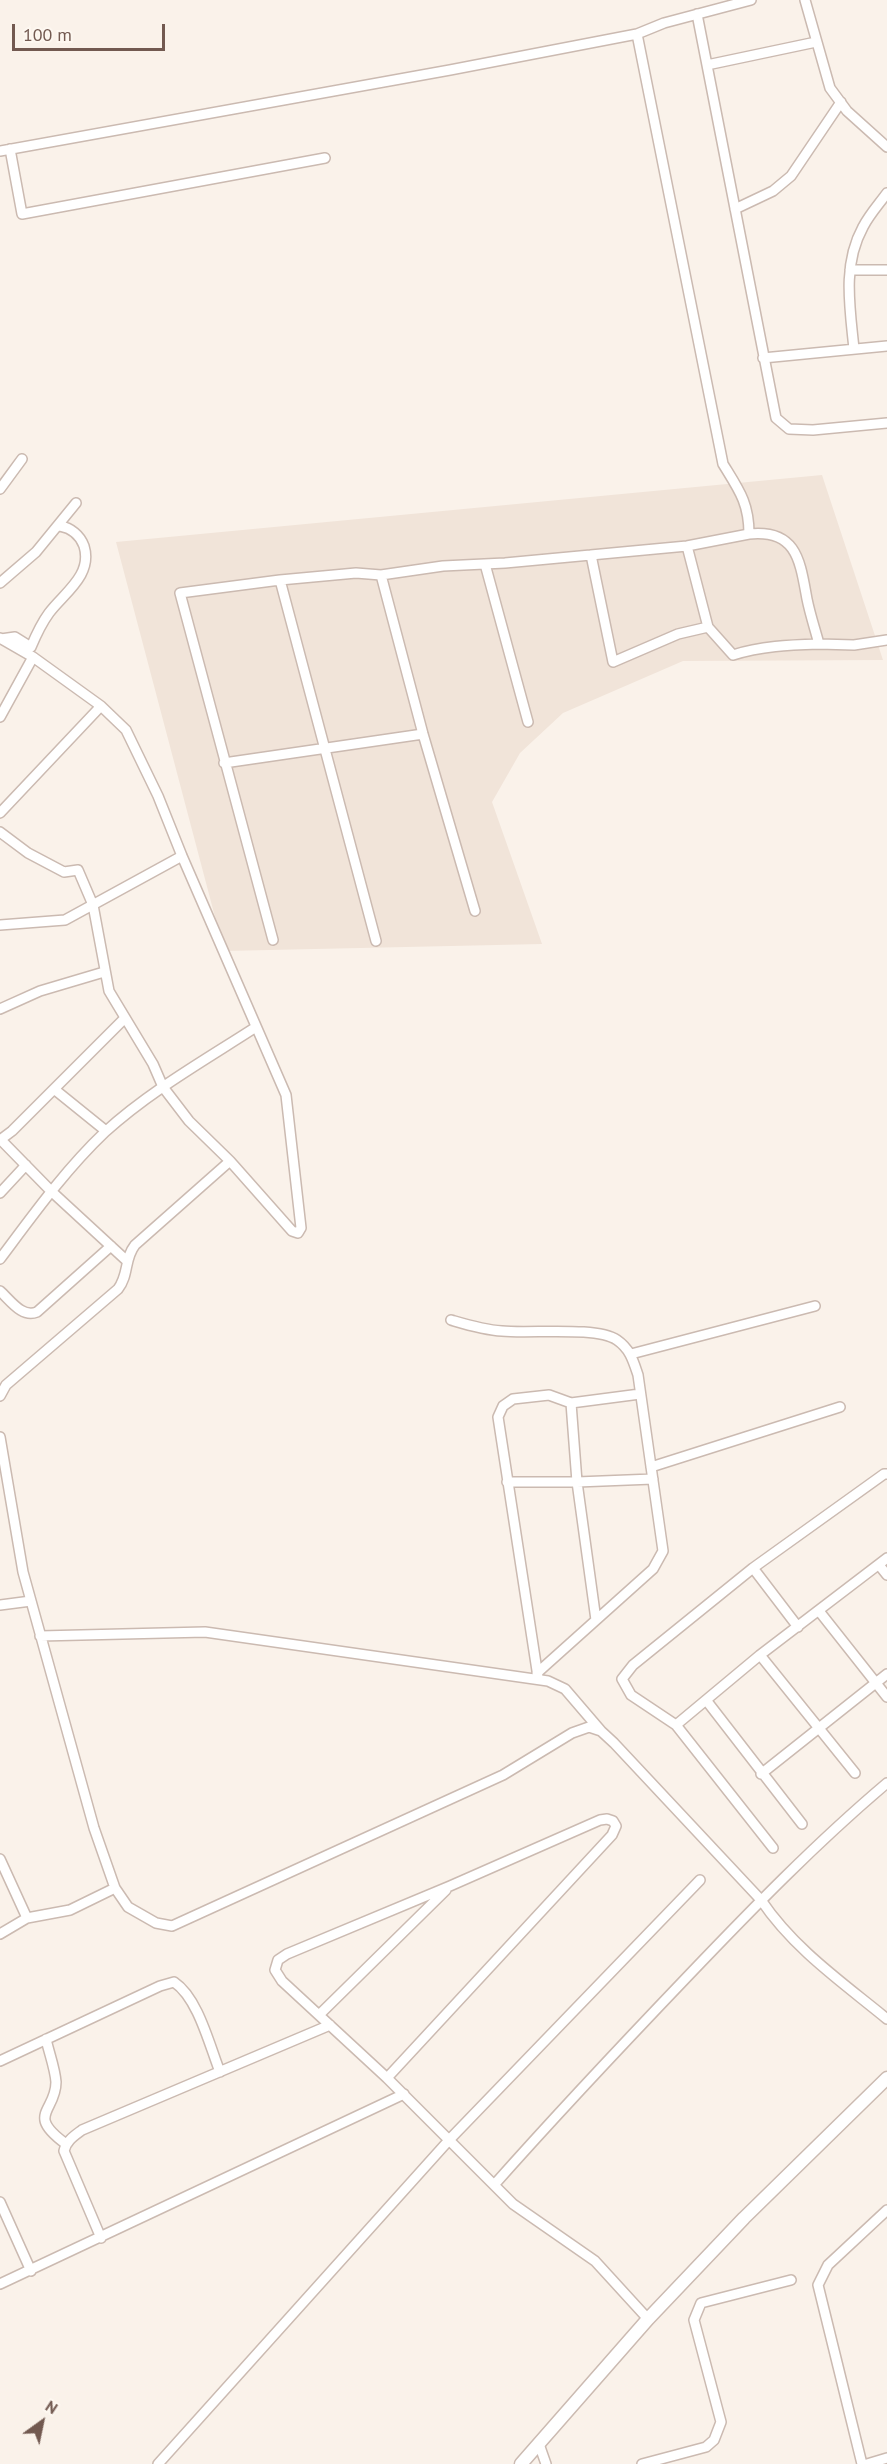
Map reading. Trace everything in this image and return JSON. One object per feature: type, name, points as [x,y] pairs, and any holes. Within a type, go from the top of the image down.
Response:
[{"type":"street","points":[[325,158],[22,214],[5,150],[637,34],[697,14],[751,0]]},
{"type":"street","points":[[805,0],[830,88],[840,102],[887,147]]},
{"type":"street","points":[[697,14],[776,418],[789,429],[813,430],[887,423]]},
{"type":"street","points":[[637,34],[723,464],[740,492],[749,514],[749,534]]},
{"type":"street","points":[[707,65],[816,42]]},
{"type":"street","points":[[735,209],[782,186],[840,102]]},
{"type":"street","points":[[854,350],[848,280],[852,252],[863,227],[887,193]]},
{"type":"street","points":[[850,270],[887,270]]},
{"type":"street","points":[[763,358],[887,346]]},
{"type":"street","points":[[0,489],[22,459]]},
{"type":"street","points":[[0,583],[36,552],[60,526],[76,503]]},
{"type":"street","points":[[1,638],[15,637],[32,647],[42,623],[83,572],[86,558],[81,539],[67,527],[60,526]]},
{"type":"street","points":[[273,940],[180,593],[280,580],[356,573],[381,575],[442,566],[687,546],[764,533],[782,538],[794,548],[801,567],[819,644]]},
{"type":"street","points":[[687,546],[708,627],[733,655],[760,648],[819,644],[854,645],[887,640]]},
{"type":"street","points":[[591,555],[613,662],[678,634],[708,627]]},
{"type":"street","points":[[485,564],[528,722]]},
{"type":"street","points":[[381,575],[423,734],[475,911]]},
{"type":"street","points":[[280,580],[327,748],[376,941]]},
{"type":"street","points":[[1,638],[33,657],[101,706],[126,730],[158,796],[286,1095],[297,1181],[301,1228],[298,1233],[292,1232],[211,1140],[189,1121],[164,1087],[109,991],[93,905],[78,870],[64,872],[28,853],[1,835]]},
{"type":"street","points":[[0,717],[33,657]]},
{"type":"street","points":[[2,807],[101,706]]},
{"type":"street","points":[[224,763],[423,734]]},
{"type":"street","points":[[0,925],[65,920],[182,856]]},
{"type":"street","points":[[0,1009],[40,992],[104,972]]},
{"type":"street","points":[[124,1019],[12,1131],[0,1139],[51,1191],[127,1261]]},
{"type":"street","points":[[0,1258],[51,1191],[106,1131],[164,1087],[256,1027]]},
{"type":"street","points":[[54,1089],[106,1131]]},
{"type":"street","points":[[0,1395],[6,1385],[118,1288],[127,1272],[129,1252],[135,1245],[230,1161]]},
{"type":"street","points":[[0,1193],[26,1165]]},
{"type":"street","points":[[0,1291],[24,1313],[29,1315],[37,1312],[111,1246]]},
{"type":"street","points":[[631,1353],[815,1306]]},
{"type":"street","points":[[451,1320],[477,1328],[502,1331],[601,1333],[616,1340],[631,1353],[640,1394],[663,1551],[653,1569],[537,1676]]},
{"type":"street","points":[[537,1676],[498,1417],[503,1406],[513,1399],[549,1395],[571,1403],[640,1394]]},
{"type":"street","points":[[571,1403],[577,1482],[596,1620]]},
{"type":"street","points":[[651,1467],[840,1407]]},
{"type":"street","points":[[0,1437],[23,1572],[94,1828],[115,1888],[128,1907],[142,1917],[172,1926],[503,1775],[572,1732],[589,1726],[602,1731]]},
{"type":"street","points":[[773,1848],[676,1725],[631,1695],[622,1679],[633,1665],[753,1568],[887,1474]]},
{"type":"street","points":[[507,1482],[652,1479]]},
{"type":"street","points":[[676,1725],[760,1655],[887,1558]]},
{"type":"street","points":[[879,1565],[887,1575]]},
{"type":"street","points":[[753,1568],[798,1627]]},
{"type":"street","points":[[0,1605],[31,1601]]},
{"type":"street","points":[[819,1611],[887,1697]]},
{"type":"street","points":[[40,1636],[205,1632],[537,1676],[555,1683],[566,1689],[602,1731],[761,1900],[777,1924],[799,1946],[887,2019]]},
{"type":"street","points":[[760,1655],[855,1773]]},
{"type":"street","points":[[761,1774],[887,1674]]},
{"type":"street","points":[[706,1700],[761,1774],[802,1824]]},
{"type":"street","points":[[494,2185],[569,2100],[761,1900],[838,1825],[887,1783]]},
{"type":"street","points":[[387,2078],[612,1835],[616,1826],[613,1821],[600,1820],[278,1960],[275,1970],[282,1981],[404,2094],[513,2204],[595,2262],[648,2319]]},
{"type":"street","points":[[0,1859],[27,1918]]},
{"type":"street","points":[[158,2464],[450,2139],[700,1880]]},
{"type":"street","points":[[319,2015],[450,1887]]},
{"type":"street","points":[[0,1934],[27,1918],[70,1910],[115,1888]]},
{"type":"street","points":[[0,2061],[160,1986],[174,1982],[184,1989],[192,2000],[220,2072]]},
{"type":"street","points":[[101,2238],[64,2151],[66,2144],[82,2130],[330,2025]]},
{"type":"street","points":[[46,2040],[56,2081],[45,2112],[46,2122],[51,2133],[66,2144]]},
{"type":"street","points":[[522,2464],[648,2319],[801,2160],[887,2078]]},
{"type":"street","points":[[0,2284],[404,2094]]},
{"type":"street","points":[[0,2202],[31,2271]]},
{"type":"street","points":[[862,2464],[818,2285],[828,2265],[887,2210]]},
{"type":"street","points":[[0,2229],[10,2224]]},
{"type":"street","points":[[642,2464],[706,2446],[719,2432],[721,2422],[694,2320],[701,2302],[791,2280]]},
{"type":"street","points":[[539,2444],[546,2464]]},
{"type":"street","points":[[867,2464],[887,2458]]},
{"type":"shaded area","points":[[822,475],[883,660],[683,661],[563,713],[520,753],[492,802],[542,944],[224,951],[116,542]]}]
